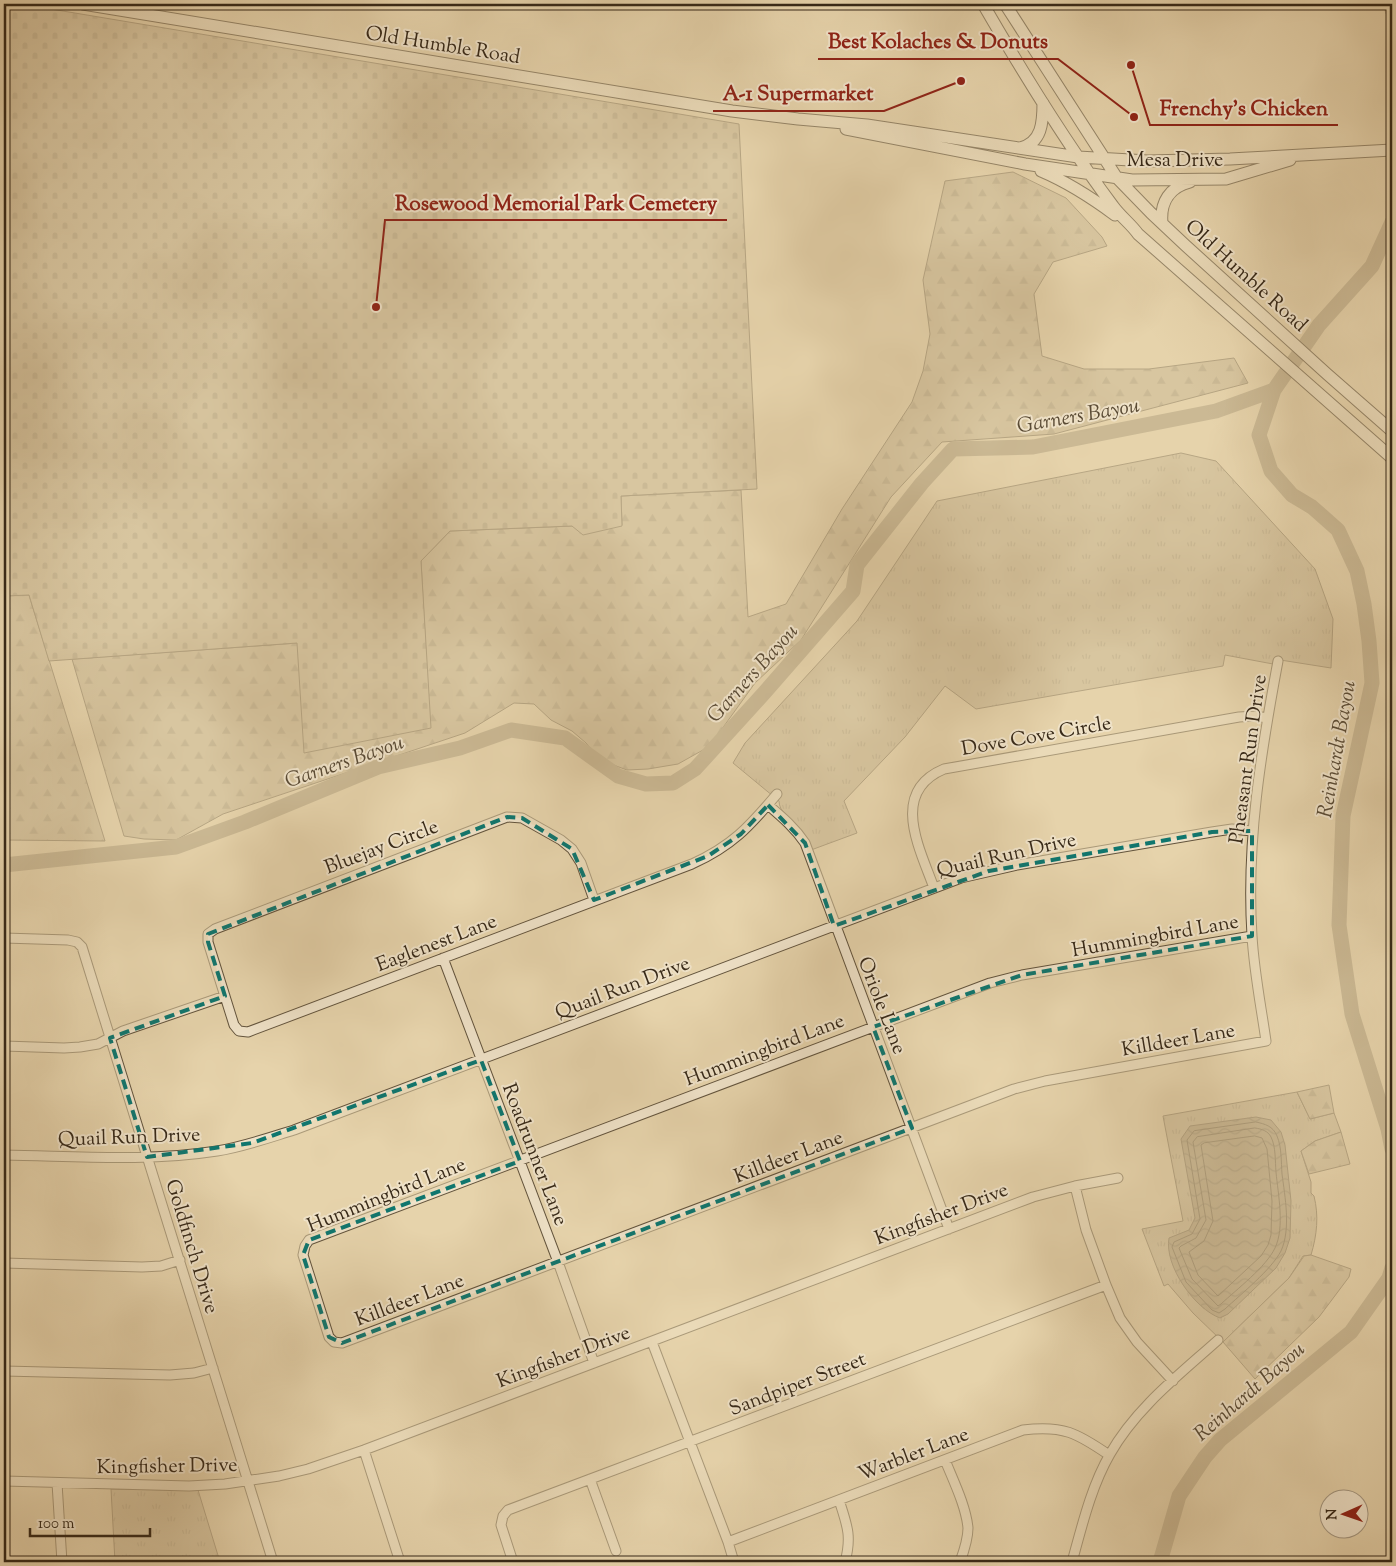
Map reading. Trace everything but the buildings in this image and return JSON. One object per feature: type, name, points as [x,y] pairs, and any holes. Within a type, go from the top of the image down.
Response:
[{"type":"main road","name":"Old Humble Road","points":[[83,4],[732,111],[867,125],[1078,157],[1106,158],[1117,178],[1162,223],[1392,431]]},
{"type":"main road","points":[[983,4],[1078,157]]},
{"type":"main road","points":[[1005,4],[1070,106],[1106,158]]},
{"type":"main road","points":[[1017,148],[1029,145],[1038,137],[1043,117],[1043,101]]},
{"type":"main road","name":"Old Humble Road","points":[[798,119],[1025,164],[1091,175]]},
{"type":"main road","name":"Mesa Drive","points":[[1106,158],[1148,162],[1190,161],[1392,150]]},
{"type":"main road","name":"Mesa Drive","points":[[1091,175],[1117,178],[1226,179],[1316,153]]},
{"type":"main road","name":"Old Humble Road","points":[[1078,157],[1114,208],[1136,230],[1392,458]]},
{"type":"main road","points":[[1025,164],[1058,178],[1101,204],[1136,230]]},
{"type":"main road","points":[[1162,223],[1162,206],[1172,190],[1181,185],[1200,180]]},
{"type":"street","name":"Pheasant Run Drive","points":[[1266,1041],[1252,936],[1252,830],[1260,760],[1278,661]]},
{"type":"street","name":"Dove Cove Circle","points":[[934,888],[915,834],[912,814],[915,800],[921,787],[935,773],[944,769],[1239,717],[1254,716],[1267,718]]},
{"type":"street","name":"Eaglenest Lane","points":[[225,996],[234,1025],[240,1031],[248,1032],[708,856],[725,847],[741,834],[777,794]]},
{"type":"street","name":"Oriole Lane","points":[[768,805],[799,833],[805,844],[834,926],[949,1229]]},
{"type":"street","name":"Bluejay Circle","points":[[225,996],[208,942],[208,934],[214,929],[507,817],[522,818],[561,840],[572,849],[581,863],[594,900]]},
{"type":"street","name":"Quail Run Drive","points":[[4,1155],[147,1157],[218,1151],[252,1143],[294,1130],[961,878],[1017,865],[1212,832],[1232,829],[1252,830]]},
{"type":"street","name":"Hummingbird Lane","points":[[334,1342],[328,1337],[303,1256],[305,1246],[309,1240],[990,983],[1252,936]]},
{"type":"street","name":"Goldfinch Drive","points":[[4,938],[68,940],[76,942],[82,947],[273,1562]]},
{"type":"street","name":"Roadrunner Lane","points":[[443,958],[558,1262],[594,1363]]},
{"type":"street","points":[[4,1046],[80,1047],[98,1044],[141,1024],[225,996]]},
{"type":"street","name":"Killdeer Lane","points":[[334,1342],[342,1343],[1014,1089],[1046,1081],[1266,1041]]},
{"type":"street","name":"Kingfisher Drive","points":[[4,1481],[189,1486],[248,1481],[308,1469],[364,1450],[652,1342],[1033,1197],[1075,1186],[1118,1178]]},
{"type":"street","points":[[1075,1186],[1086,1230],[1120,1318],[1137,1342],[1173,1381]]},
{"type":"street","points":[[4,1263],[161,1266],[180,1260]]},
{"type":"street","name":"Sandpiper Street","points":[[513,1562],[501,1525],[503,1516],[508,1510],[1106,1285]]},
{"type":"street","points":[[1072,1562],[1095,1484],[1109,1455],[1125,1429],[1144,1408],[1218,1340]]},
{"type":"street","points":[[652,1342],[734,1562]]},
{"type":"street","points":[[4,1372],[170,1376],[213,1368]]},
{"type":"street","name":"Warbler Lane","points":[[728,1542],[1023,1430],[1043,1428],[1061,1430],[1082,1436],[1109,1455]]},
{"type":"street","points":[[364,1450],[400,1562]]},
{"type":"street","points":[[945,1460],[965,1515],[968,1529],[966,1544],[960,1562]]},
{"type":"street","points":[[590,1479],[616,1551]]},
{"type":"street","points":[[57,1483],[62,1562]]},
{"type":"street","points":[[839,1500],[848,1534],[849,1547],[845,1562]]},
{"type":"highlighted area","points":[[768,805],[805,843],[834,926],[989,871],[1212,832],[1252,831],[1252,936],[1022,975],[873,1027],[912,1128],[342,1343],[329,1337],[303,1255],[309,1240],[520,1161],[481,1060],[252,1143],[147,1157],[110,1038],[225,996],[208,942],[208,934],[507,817],[522,818],[572,849],[594,900],[708,856],[741,834]]},
{"type":"green space","points":[[4,4],[21,4],[739,124],[757,489],[621,496],[622,526],[583,535],[572,526],[450,531],[421,561],[431,728],[304,753],[297,643],[49,661],[29,595],[4,596]]},
{"type":"green space","points":[[1013,172],[1066,198],[1102,237],[1107,246],[1053,262],[1034,294],[1042,356],[1084,369],[1149,369],[1234,358],[1248,383],[1054,434],[942,442],[891,497],[801,640],[755,683],[719,733],[703,750],[678,764],[627,770],[600,760],[586,743],[572,731],[551,720],[534,704],[514,703],[465,733],[223,814],[176,840],[124,836],[72,659],[298,643],[430,728],[421,561],[450,531],[622,525],[621,496],[741,490],[748,617],[786,604],[842,509],[912,402],[923,371],[930,334],[923,280],[945,181]]},
{"type":"green space","points":[[1181,453],[1216,461],[1315,569],[1333,619],[1331,668],[1274,659],[1273,664],[1225,655],[1223,666],[976,709],[945,686],[905,737],[844,801],[857,833],[811,850],[794,821],[785,814],[779,805],[779,801],[733,763],[745,743],[857,621],[937,501]]},
{"type":"green space","points":[[29,595],[105,841],[4,840],[4,596]]},
{"type":"green space","points":[[1329,1085],[1334,1113],[1310,1119],[1297,1092]]},
{"type":"green space","points":[[1297,1092],[1310,1119],[1334,1113],[1341,1132],[1315,1141],[1301,1151],[1311,1182],[1311,1193],[1314,1196],[1317,1218],[1315,1240],[1311,1255],[1303,1256],[1289,1278],[1223,1342],[1193,1313],[1168,1284],[1164,1286],[1142,1229],[1183,1221],[1163,1116]]},
{"type":"green space","points":[[1341,1132],[1350,1164],[1309,1174],[1301,1151],[1315,1141]]},
{"type":"green space","points":[[1311,1255],[1351,1269],[1349,1277],[1319,1317],[1255,1379],[1223,1342],[1289,1278],[1304,1256]]},
{"type":"green space","points":[[111,1489],[198,1490],[220,1562],[115,1562]]},
{"type":"water","points":[[1256,1117],[1271,1120],[1281,1132],[1285,1145],[1291,1201],[1290,1238],[1285,1253],[1276,1268],[1228,1314],[1220,1318],[1201,1306],[1192,1296],[1183,1285],[1171,1261],[1169,1238],[1189,1230],[1195,1218],[1181,1139],[1190,1126]]},
{"type":"waterway","name":"Garners Bayou","points":[[1392,4],[1392,10]]},
{"type":"waterway","name":"Garners Bayou","points":[[4,865],[176,847],[245,822],[378,767],[460,748],[511,730],[565,738],[618,776],[646,784],[673,783],[695,769],[853,591],[857,565],[922,483],[953,449],[1033,447],[1216,411],[1274,390],[1319,325],[1372,266],[1392,222]]},
{"type":"waterway","name":"Reinhardt Bayou","points":[[1274,390],[1259,435],[1271,471],[1292,495],[1312,507],[1338,530],[1357,571],[1364,604],[1372,683],[1343,816],[1339,925],[1352,1014],[1388,1129],[1392,1149]]},
{"type":"waterway","name":"Reinhardt Bayou","points":[[1160,1562],[1179,1496],[1205,1457],[1220,1440],[1351,1332],[1389,1278],[1392,1268]]},
{"type":"place","name":"Frenchy's Chicken","points":[[1131,65]]},
{"type":"place","name":"A-1 Supermarket","points":[[961,81]]},
{"type":"place","name":"Best Kolaches & Donuts","points":[[1134,117]]},
{"type":"place","name":"Rosewood Memorial Park Cemetery","points":[[376,307]]}]
